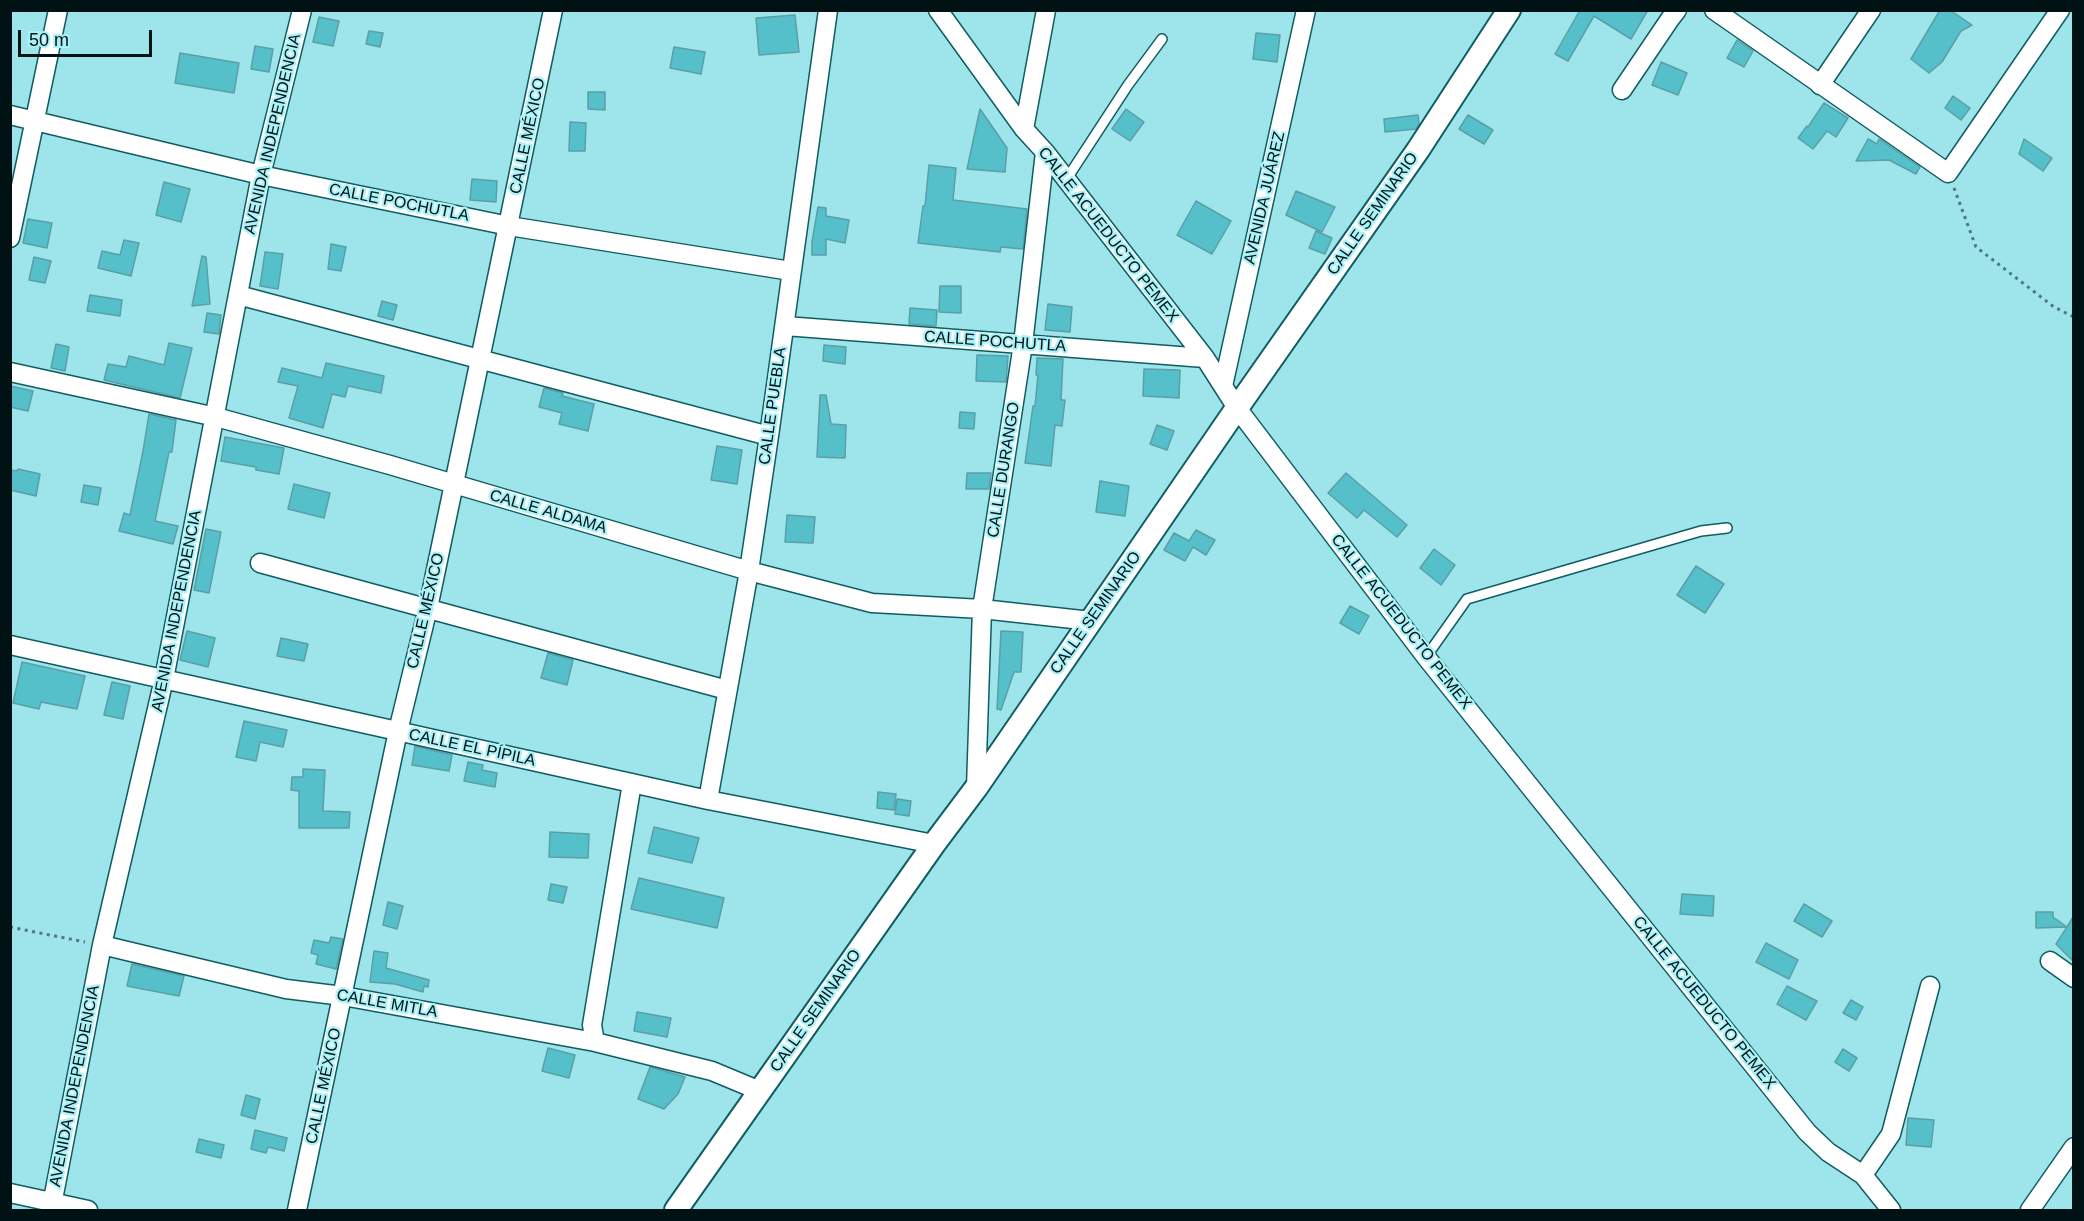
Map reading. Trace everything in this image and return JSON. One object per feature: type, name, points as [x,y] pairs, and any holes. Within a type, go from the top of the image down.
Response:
[{"type":"street","points":[[10,238],[58,10]]},
{"type":"street","name":"AVENIDA INDEPENDENCIA","points":[[52,1207],[102,945],[164,679],[261,175],[302,10]]},
{"type":"street","name":"CALLE MÉXICO","points":[[297,1210],[398,731],[428,608],[553,10]]},
{"type":"street","name":"CALLE PUEBLA","points":[[708,800],[749,571],[828,10]]},
{"type":"street","name":"CALLE ACUEDUCTO PEMEX","points":[[938,10],[1024,129],[1045,152],[1205,358],[1237,408],[1426,657],[1807,1132],[1828,1152],[1863,1175],[1891,1210]]},
{"type":"street","points":[[1024,129],[1046,10]]},
{"type":"street","name":"AVENIDA JUÁREZ","points":[[1223,386],[1306,10]]},
{"type":"street","name":"CALLE SEMINARIO","points":[[676,1210],[976,788],[1237,408],[1418,150],[1509,10]]},
{"type":"street","points":[[1622,90],[1677,10]]},
{"type":"street","points":[[1714,10],[1948,173],[2060,10]]},
{"type":"street","points":[[1820,85],[1871,10]]},
{"type":"street","name":"CALLE POCHUTLA","points":[[10,115],[261,175],[509,226],[791,271]]},
{"type":"street","name":"CALLE DURANGO","points":[[976,788],[982,609],[1023,344],[1045,152]]},
{"type":"street","points":[[238,294],[769,436]]},
{"type":"street","name":"CALLE POCHUTLA","points":[[785,326],[1205,358]]},
{"type":"street","name":"CALLE ALDAMA","points":[[10,372],[216,417],[390,465],[749,571],[873,603],[982,609],[1091,621]]},
{"type":"street","points":[[260,563],[727,690]]},
{"type":"street","name":"CALLE EL PÍPILA","points":[[10,645],[708,800],[934,844]]},
{"type":"street","points":[[595,1042],[592,1025],[632,783]]},
{"type":"street","name":"CALLE MITLA","points":[[102,945],[286,989],[343,996],[595,1042],[712,1071],[760,1090]]},
{"type":"street","points":[[2050,961],[2073,978]]},
{"type":"street","points":[[1863,1175],[1891,1134],[1930,986]]},
{"type":"street","points":[[2030,1210],[2073,1147]]},
{"type":"street","points":[[10,1193],[52,1207],[88,1210]]},
{"type":"lane","points":[[1066,180],[1128,85],[1162,39]]},
{"type":"lane","points":[[1426,657],[1467,599],[1701,531],[1727,528]]},
{"type":"path","points":[[1948,173],[1976,247],[2054,307],[2073,317]]},
{"type":"path","points":[[10,927],[102,945]]},
{"type":"building","points":[[1580,10],[1648,10],[1631,39],[1594,16],[1568,61],[1555,54]]},
{"type":"building","points":[[1940,10],[1950,10],[1972,25],[1961,31],[1942,62],[1929,73],[1911,59]]},
{"type":"building","points":[[795,15],[799,52],[759,55],[756,18]]},
{"type":"building","points":[[319,17],[339,21],[333,46],[313,42]]},
{"type":"building","points":[[369,31],[383,33],[380,47],[366,44]]},
{"type":"building","points":[[1256,33],[1280,35],[1277,62],[1253,59]]},
{"type":"building","points":[[1737,40],[1753,51],[1744,67],[1727,58]]},
{"type":"building","points":[[255,46],[273,49],[269,72],[251,69]]},
{"type":"building","points":[[674,47],[705,52],[701,74],[670,68]]},
{"type":"building","points":[[180,53],[239,63],[234,93],[175,83]]},
{"type":"building","points":[[1661,62],[1687,73],[1678,95],[1652,85]]},
{"type":"building","points":[[588,92],[605,92],[605,110],[588,109]]},
{"type":"building","points":[[1953,96],[1970,108],[1961,120],[1945,108]]},
{"type":"building","points":[[1824,103],[1848,118],[1836,137],[1827,131],[1813,149],[1798,138]]},
{"type":"building","points":[[980,109],[1007,148],[1005,172],[967,169]]},
{"type":"building","points":[[1126,109],[1144,122],[1130,141],[1112,129]]},
{"type":"building","points":[[1418,115],[1419,124],[1416,129],[1385,132],[1384,119]]},
{"type":"building","points":[[1468,115],[1493,130],[1484,144],[1459,129]]},
{"type":"building","points":[[570,122],[586,123],[585,151],[569,151]]},
{"type":"building","points":[[1868,139],[1877,144],[1879,139],[1920,167],[1916,174],[1889,160],[1856,161]]},
{"type":"building","points":[[2024,139],[2052,158],[2043,171],[2019,154]]},
{"type":"building","points":[[929,165],[956,168],[953,200],[1027,209],[1023,249],[1001,247],[1000,252],[918,243]]},
{"type":"building","points":[[472,179],[497,181],[496,202],[470,200]]},
{"type":"building","points":[[164,182],[190,189],[181,222],[156,215]]},
{"type":"building","points":[[1296,191],[1335,207],[1322,232],[1286,215]]},
{"type":"building","points":[[1196,201],[1231,221],[1212,254],[1177,235]]},
{"type":"building","points":[[818,207],[826,208],[826,216],[849,220],[845,243],[826,239],[826,255],[812,255]]},
{"type":"building","points":[[28,219],[52,223],[47,248],[23,243]]},
{"type":"building","points":[[1316,231],[1332,238],[1325,254],[1309,248]]},
{"type":"building","points":[[124,240],[139,243],[131,276],[98,268],[102,251],[120,255]]},
{"type":"building","points":[[331,244],[346,247],[341,271],[328,269]]},
{"type":"building","points":[[265,252],[283,254],[278,289],[260,286]]},
{"type":"building","points":[[202,256],[206,257],[210,304],[192,306]]},
{"type":"building","points":[[34,257],[51,261],[45,283],[29,280]]},
{"type":"building","points":[[940,286],[961,286],[961,313],[939,312]]},
{"type":"building","points":[[90,295],[122,300],[120,316],[87,311]]},
{"type":"building","points":[[382,301],[397,305],[393,320],[378,316]]},
{"type":"building","points":[[1048,304],[1072,307],[1070,332],[1045,330]]},
{"type":"building","points":[[910,308],[937,310],[936,326],[909,324]]},
{"type":"building","points":[[207,313],[221,315],[219,334],[204,332]]},
{"type":"building","points":[[169,343],[192,348],[180,398],[104,380],[108,364],[126,367],[129,356],[164,365]]},
{"type":"building","points":[[56,344],[69,347],[65,371],[51,368]]},
{"type":"building","points":[[824,345],[846,347],[845,364],[823,361]]},
{"type":"building","points":[[977,355],[1008,356],[1006,382],[976,381]]},
{"type":"building","points":[[1037,358],[1063,359],[1061,400],[1065,400],[1062,426],[1055,425],[1051,466],[1025,463],[1033,406],[1035,406]]},
{"type":"building","points":[[326,363],[384,376],[381,393],[348,386],[345,397],[332,394],[323,428],[289,418],[298,386],[278,382],[282,368],[322,378]]},
{"type":"building","points":[[1144,369],[1180,370],[1179,398],[1143,396]]},
{"type":"building","points":[[10,386],[33,391],[28,411],[10,407]]},
{"type":"building","points":[[544,388],[563,393],[562,396],[594,404],[588,431],[559,424],[562,413],[539,407]]},
{"type":"building","points":[[820,395],[826,395],[831,424],[846,425],[845,458],[817,457]]},
{"type":"building","points":[[960,412],[975,413],[974,429],[959,428]]},
{"type":"building","points":[[149,414],[176,420],[172,452],[169,452],[155,521],[178,526],[173,544],[119,531],[124,513],[130,515]]},
{"type":"building","points":[[1157,425],[1174,431],[1167,450],[1150,444]]},
{"type":"building","points":[[225,437],[284,448],[279,474],[256,470],[256,467],[221,461]]},
{"type":"building","points":[[717,446],[742,450],[737,484],[711,480]]},
{"type":"building","points":[[18,469],[40,474],[36,496],[10,490],[10,470],[17,471]]},
{"type":"building","points":[[967,473],[991,473],[989,489],[966,489]]},
{"type":"building","points":[[1346,473],[1407,525],[1397,537],[1364,510],[1357,518],[1328,493]]},
{"type":"building","points":[[1100,481],[1129,486],[1125,516],[1096,512]]},
{"type":"building","points":[[294,484],[330,493],[324,518],[288,509]]},
{"type":"building","points":[[84,485],[101,488],[98,505],[81,502]]},
{"type":"building","points":[[787,515],[815,517],[813,543],[785,542]]},
{"type":"building","points":[[206,529],[221,532],[209,593],[194,590]]},
{"type":"building","points":[[1196,530],[1215,540],[1206,555],[1193,547],[1185,561],[1164,550],[1174,533],[1189,541]]},
{"type":"building","points":[[1434,549],[1455,565],[1441,585],[1420,568]]},
{"type":"building","points":[[1696,566],[1724,584],[1705,613],[1677,595]]},
{"type":"building","points":[[1350,606],[1369,616],[1359,634],[1340,623]]},
{"type":"building","points":[[187,631],[215,638],[208,667],[180,660]]},
{"type":"building","points":[[1001,631],[1023,632],[1021,672],[1014,672],[1001,710],[997,709]]},
{"type":"building","points":[[281,638],[308,644],[304,661],[277,656]]},
{"type":"building","points":[[548,653],[573,660],[567,685],[541,678]]},
{"type":"building","points":[[22,662],[85,676],[77,709],[41,702],[39,709],[13,703]]},
{"type":"building","points":[[112,682],[130,686],[123,719],[104,715]]},
{"type":"building","points":[[244,721],[287,730],[283,747],[260,742],[256,761],[236,757]]},
{"type":"building","points":[[415,746],[452,755],[449,771],[412,765]]},
{"type":"building","points":[[468,762],[483,765],[482,770],[497,773],[495,787],[464,781]]},
{"type":"building","points":[[303,769],[325,770],[323,811],[350,812],[349,828],[299,828],[299,791],[291,790],[292,777],[303,777]]},
{"type":"building","points":[[878,792],[896,794],[894,810],[877,808]]},
{"type":"building","points":[[897,799],[911,801],[909,816],[895,814]]},
{"type":"building","points":[[654,827],[699,838],[692,863],[648,853]]},
{"type":"building","points":[[550,832],[589,834],[588,858],[549,857]]},
{"type":"building","points":[[639,878],[724,898],[717,928],[631,909]]},
{"type":"building","points":[[551,884],[567,887],[563,903],[548,900]]},
{"type":"building","points":[[1682,894],[1714,896],[1713,916],[1680,914]]},
{"type":"building","points":[[388,902],[403,906],[397,929],[383,925]]},
{"type":"building","points":[[1804,904],[1832,921],[1822,937],[1794,921]]},
{"type":"building","points":[[2036,912],[2053,912],[2053,917],[2067,927],[2036,928]]},
{"type":"building","points":[[2073,917],[2073,961],[2056,944]]},
{"type":"building","points":[[331,937],[343,939],[336,969],[316,964],[318,955],[311,953],[314,940],[329,943]]},
{"type":"building","points":[[1766,943],[1798,960],[1789,979],[1756,962]]},
{"type":"building","points":[[374,951],[388,953],[386,968],[429,980],[428,987],[424,986],[423,992],[395,984],[370,982]]},
{"type":"building","points":[[132,964],[184,976],[179,996],[127,986]]},
{"type":"building","points":[[1787,986],[1817,1001],[1806,1020],[1777,1004]]},
{"type":"building","points":[[1851,1000],[1863,1007],[1856,1020],[1843,1013]]},
{"type":"building","points":[[637,1012],[671,1018],[667,1037],[634,1031]]},
{"type":"building","points":[[548,1048],[575,1055],[569,1078],[542,1071]]},
{"type":"building","points":[[1843,1049],[1857,1058],[1849,1071],[1835,1062]]},
{"type":"building","points":[[650,1067],[685,1077],[678,1094],[664,1109],[638,1099]]},
{"type":"building","points":[[246,1095],[260,1099],[255,1119],[241,1115]]},
{"type":"building","points":[[1908,1118],[1934,1120],[1931,1147],[1906,1145]]},
{"type":"building","points":[[255,1130],[287,1138],[284,1151],[268,1147],[266,1153],[251,1149]]},
{"type":"building","points":[[199,1139],[224,1145],[221,1158],[196,1152]]}]
